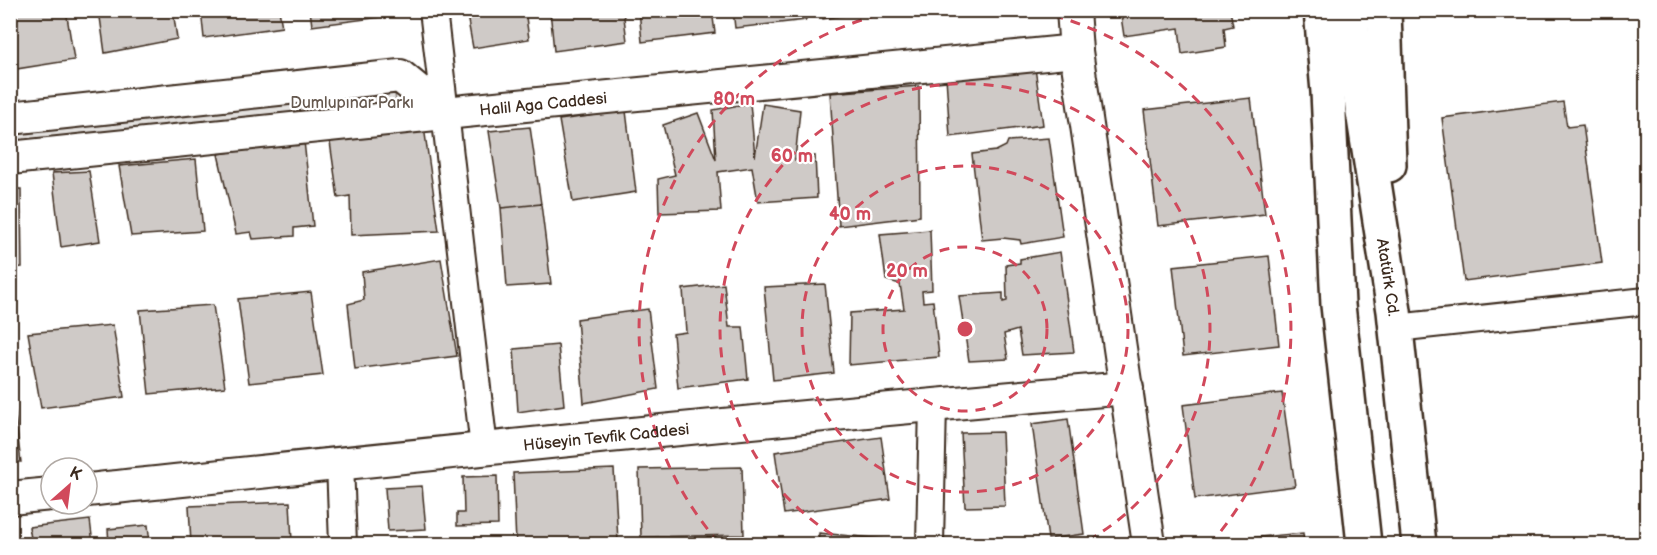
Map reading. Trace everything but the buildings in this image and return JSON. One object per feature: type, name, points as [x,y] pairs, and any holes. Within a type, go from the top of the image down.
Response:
[{"type":"main road","points":[[1303,10],[1364,544]]},
{"type":"main road","points":[[1321,10],[1328,92],[1338,305]]},
{"type":"main road","name":"Atatürk Cd.","points":[[1351,10],[1354,54],[1395,320],[1419,544]]},
{"type":"main road","points":[[1384,10],[1395,320]]},
{"type":"street","points":[[433,10],[484,448]]},
{"type":"street","points":[[1073,10],[1076,51],[1149,544]]},
{"type":"street","name":"Halil Aga Caddesi","points":[[10,158],[1076,51]]},
{"type":"street","points":[[10,118],[400,76],[445,113]]},
{"type":"street","points":[[1395,320],[1647,301]]},
{"type":"street","name":"Hüseyin Tevfik Caddesi","points":[[99,489],[484,448],[933,404],[1127,388]]},
{"type":"street","points":[[930,544],[933,404]]},
{"type":"street","points":[[340,464],[344,544]]},
{"type":"street","points":[[10,498],[39,495]]},
{"type":"green space","name":"Dumlupınar Parkı","points":[[393,77],[398,119],[11,158],[10,118]]}]
